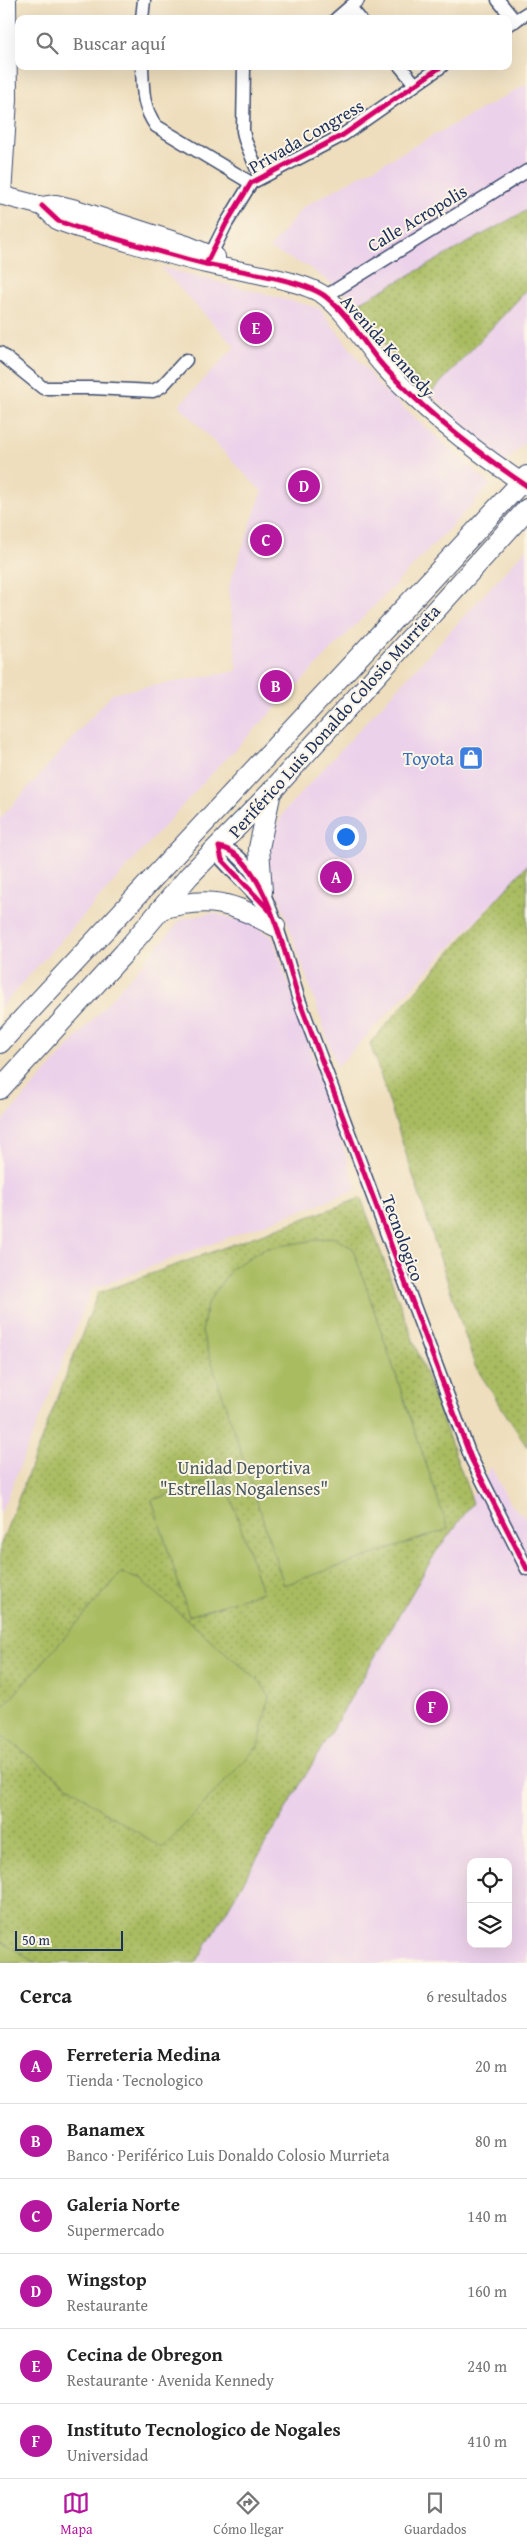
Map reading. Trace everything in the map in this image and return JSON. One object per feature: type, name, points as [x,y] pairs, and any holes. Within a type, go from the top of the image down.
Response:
[{"type":"main road","name":"Periférico Luis Donaldo Colosio Murrieta","points":[[0,1043],[91,947],[145,885],[259,766],[318,699],[525,481]]},
{"type":"main road","name":"Periférico Luis Donaldo Colosio Murrieta","points":[[0,1089],[189,876],[270,793],[527,509]]},
{"type":"main road","points":[[145,885],[172,875],[200,856],[219,847],[228,822],[256,786],[260,775],[259,766]]},
{"type":"main road","points":[[161,909],[187,901],[222,903],[249,912],[269,909],[259,848],[270,793]]},
{"type":"street","points":[[1,198],[8,99],[7,0]]},
{"type":"street","points":[[142,15],[144,0]]},
{"type":"street","points":[[498,0],[506,15]]},
{"type":"street","points":[[341,15],[354,4]]},
{"type":"street","points":[[512,22],[527,13]]},
{"type":"street","points":[[142,70],[143,100],[147,113],[156,126],[255,180]]},
{"type":"street","points":[[244,70],[243,131],[255,180]]},
{"type":"street","points":[[403,70],[415,84]]},
{"type":"street","name":"Privada Congress","points":[[208,259],[255,180],[343,135],[436,70]]},
{"type":"street","name":"Calle Acropolis","points":[[326,296],[527,171]]},
{"type":"street","name":"Avenida Kennedy","points":[[1,198],[42,206],[62,204],[154,242],[240,269],[300,285],[326,296],[360,335],[384,367],[425,409],[475,450],[525,481]]},
{"type":"street","points":[[0,353],[36,385],[50,390],[93,388],[153,391],[162,386],[186,360]]},
{"type":"street","name":"Tecnologico","points":[[269,909],[222,860],[219,847],[226,848],[238,856],[254,874],[269,909],[298,997],[471,1458],[527,1569]]},
{"type":"shaded area","points":[[527,84],[527,440],[504,464],[409,373],[359,303],[308,267],[269,249],[303,207]]},
{"type":"shaded area","points":[[160,267],[319,308],[380,387],[491,485],[203,783],[0,1008],[0,819],[113,693],[237,671],[229,586],[262,492],[179,405],[235,347]]},
{"type":"shaded area","points":[[527,548],[527,866],[337,1067],[269,867],[268,842],[286,809]]},
{"type":"shaded area","points":[[212,913],[249,922],[273,938],[357,1189],[92,1289],[0,1515],[0,1124],[182,919]]},
{"type":"shaded area","points":[[491,1467],[509,1502],[527,1520],[527,1963],[176,1963]]},
{"type":"green space","points":[[527,210],[527,290],[430,394],[390,352],[359,303]]},
{"type":"green space","points":[[527,865],[527,1447],[475,1366],[370,1043]]},
{"type":"green space","name":"Unidad Deportiva \"Estrellas Nogalenses\"","points":[[361,1198],[473,1503],[436,1552],[196,1963],[0,1963],[0,1546],[98,1293]]},
{"type":"green space","points":[[332,1237],[353,1248],[448,1529],[284,1585],[202,1332],[207,1304],[231,1269],[263,1249]]},
{"type":"green space","points":[[224,1476],[262,1592],[189,1616],[152,1500]]},
{"type":"green space","points":[[121,1573],[141,1580],[262,1684],[269,1697],[259,1745],[163,1848],[98,1808],[0,1734],[0,1711]]},
{"type":"green space","points":[[0,1940],[37,1963],[0,1963]]},
{"type":"cycle path","points":[[206,264],[226,224],[251,183],[343,135],[436,70]]},
{"type":"cycle path","points":[[42,206],[58,221],[78,228],[190,260],[286,281],[316,291],[335,305],[384,367],[434,416],[470,445],[527,486]]},
{"type":"cycle path","points":[[269,910],[222,860],[219,847],[235,854],[249,868],[271,910],[298,997],[471,1458],[527,1569]]},
{"type":"place","name":"Cecina de Obregon","points":[[256,328]]},
{"type":"place","name":"Wingstop","points":[[304,486]]},
{"type":"place","name":"Galeria Norte","points":[[266,540]]},
{"type":"place","name":"Banamex","points":[[276,686]]},
{"type":"place","name":"Toyota","points":[[471,758]]},
{"type":"place","name":"Ferreteria Medina","points":[[336,877]]},
{"type":"place","name":"Instituto Tecnologico de Nogales","points":[[432,1707]]}]
